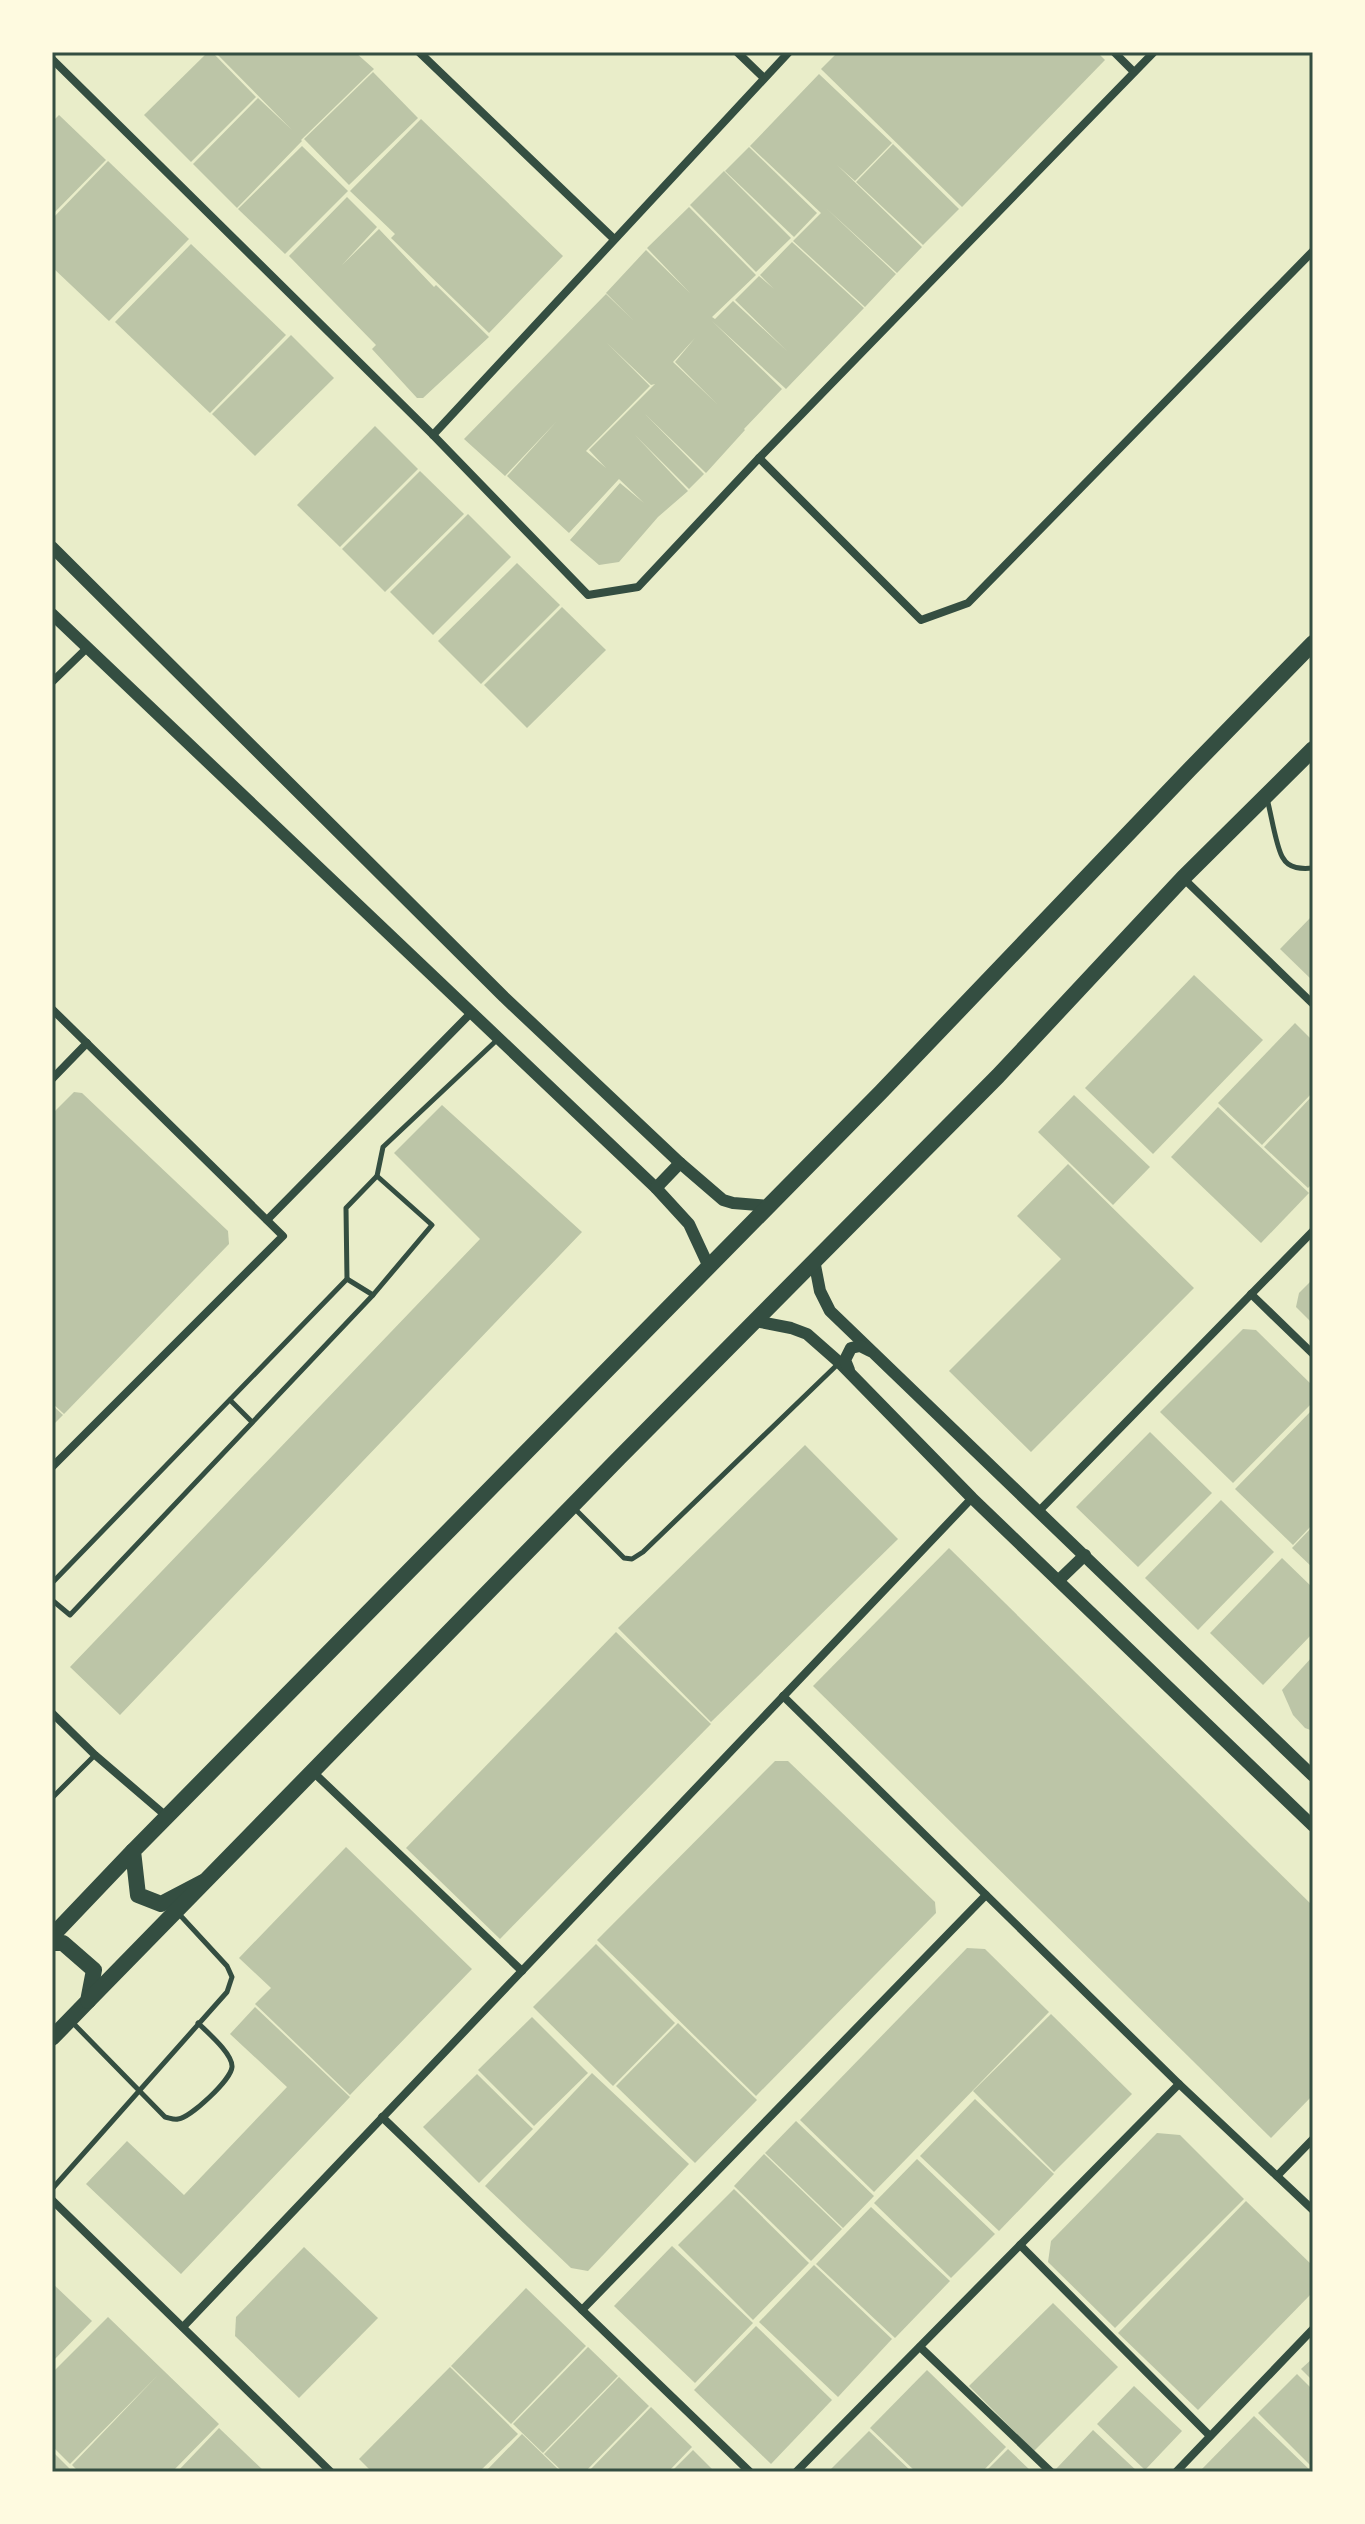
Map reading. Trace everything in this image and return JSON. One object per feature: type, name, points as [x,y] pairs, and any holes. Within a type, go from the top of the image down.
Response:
[{"type":"main road","points":[[52,1936],[165,1815],[769,1206],[1313,643]]},
{"type":"main road","points":[[52,2038],[998,1076],[1183,878],[1313,749]]},
{"type":"main road","points":[[133,1851],[138,1895],[161,1904],[203,1882]]},
{"type":"main road","points":[[52,1943],[63,1943],[94,1970],[88,2001]]},
{"type":"street","points":[[419,52],[614,239]]},
{"type":"street","points":[[737,52],[764,78]]},
{"type":"street","points":[[433,435],[789,52]]},
{"type":"street","points":[[1114,52],[1134,72]]},
{"type":"street","points":[[52,59],[433,435],[588,595],[638,587],[759,458],[1154,52]]},
{"type":"street","points":[[759,458],[921,620],[968,603],[1313,251]]},
{"type":"street","points":[[52,547],[504,997],[680,1163],[723,1200],[769,1206]]},
{"type":"street","points":[[52,614],[656,1188],[689,1224],[709,1267]]},
{"type":"street","points":[[52,682],[87,648]]},
{"type":"street","points":[[1183,878],[1313,1004]]},
{"type":"street","points":[[52,1009],[283,1236],[52,1467]]},
{"type":"street","points":[[267,1220],[470,1014]]},
{"type":"street","points":[[52,1079],[87,1043]]},
{"type":"street","points":[[656,1188],[680,1163]]},
{"type":"street","points":[[1039,1511],[1313,1231]]},
{"type":"street","points":[[814,1260],[820,1291],[830,1311],[1313,1776]]},
{"type":"street","points":[[1251,1294],[1313,1354]]},
{"type":"street","points":[[755,1321],[807,1334],[840,1363],[972,1498],[1313,1826]]},
{"type":"street","points":[[852,1375],[845,1360],[851,1348],[860,1346],[873,1353]]},
{"type":"street","points":[[183,2327],[972,1498]]},
{"type":"street","points":[[1059,1580],[1085,1555]]},
{"type":"street","points":[[783,1696],[1179,2084],[1313,2210]]},
{"type":"street","points":[[52,1713],[165,1815]]},
{"type":"street","points":[[312,1771],[522,1971]]},
{"type":"street","points":[[582,2310],[986,1895]]},
{"type":"street","points":[[796,2472],[1179,2084]]},
{"type":"street","points":[[382,2117],[750,2472]]},
{"type":"street","points":[[1277,2176],[1313,2139]]},
{"type":"street","points":[[52,2200],[331,2472]]},
{"type":"street","points":[[1020,2245],[1210,2436]]},
{"type":"street","points":[[1176,2472],[1313,2329]]},
{"type":"street","points":[[920,2347],[1051,2472]]},
{"type":"lane","points":[[1266,796],[1283,858],[1292,866],[1313,868]]},
{"type":"lane","points":[[52,1583],[347,1279],[346,1208],[377,1176],[383,1147],[499,1039]]},
{"type":"lane","points":[[52,1600],[70,1615],[373,1295],[432,1225],[377,1176]]},
{"type":"lane","points":[[347,1279],[373,1295]]},
{"type":"lane","points":[[572,1506],[624,1558],[632,1559],[643,1552],[840,1363]]},
{"type":"lane","points":[[230,1400],[252,1422]]},
{"type":"lane","points":[[52,1798],[95,1755]]},
{"type":"lane","points":[[52,2189],[197,2022],[227,1992],[232,1977],[227,1966],[176,1911]]},
{"type":"lane","points":[[70,2020],[165,2117],[178,2119],[191,2114],[228,2078],[232,2066],[229,2056],[197,2022]]},
{"type":"building","points":[[208,52],[212,52],[256,97],[191,162],[144,115]]},
{"type":"building","points":[[215,52],[355,52],[374,69],[237,208],[193,164],[258,98],[292,130]]},
{"type":"building","points":[[838,52],[1097,52],[1105,60],[962,207],[821,69]]},
{"type":"building","points":[[373,72],[418,118],[349,185],[304,139]]},
{"type":"building","points":[[819,74],[892,143],[855,181],[837,165],[922,247],[897,273],[826,208],[896,274],[865,307],[793,241],[821,213],[750,146]]},
{"type":"building","points":[[59,115],[106,160],[52,215],[52,122]]},
{"type":"building","points":[[421,119],[563,256],[489,333],[391,238],[395,234],[350,191]]},
{"type":"building","points":[[893,144],[959,209],[923,245],[856,182]]},
{"type":"building","points":[[302,146],[348,191],[285,254],[238,209]]},
{"type":"building","points":[[749,147],[817,213],[794,237],[725,171]]},
{"type":"building","points":[[108,161],[189,239],[109,321],[52,267],[52,219]]},
{"type":"building","points":[[724,171],[791,238],[756,272],[690,205]]},
{"type":"building","points":[[347,197],[377,227],[342,265],[379,229],[434,287],[436,285],[489,337],[423,398],[417,398],[372,349],[376,345],[289,256]]},
{"type":"building","points":[[689,207],[756,275],[712,317],[715,319],[733,301],[787,351],[735,300],[759,276],[774,289],[760,275],[792,242],[864,308],[786,389],[712,321],[782,389],[706,473],[645,414],[704,474],[689,489],[635,435],[688,491],[658,517],[619,562],[599,565],[570,540],[620,483],[644,503],[619,479],[569,533],[507,476],[557,421],[505,476],[464,439],[606,294],[633,320],[606,293],[646,250],[690,293],[647,248]],"holes":[[[695,338],[675,362],[717,404],[673,362]],[[607,343],[651,385],[655,384],[589,450],[606,468],[586,451],[650,386]]]},
{"type":"building","points":[[191,244],[286,335],[210,413],[115,322]]},
{"type":"building","points":[[291,335],[334,378],[255,456],[212,414]]},
{"type":"building","points":[[375,426],[418,469],[340,547],[297,505]]},
{"type":"building","points":[[420,471],[464,514],[385,592],[342,549]]},
{"type":"building","points":[[468,514],[511,557],[433,635],[390,592]]},
{"type":"building","points":[[517,563],[560,605],[481,684],[438,641]]},
{"type":"building","points":[[562,607],[606,650],[527,728],[484,685]]},
{"type":"building","points":[[1313,915],[1313,981],[1280,949]]},
{"type":"building","points":[[1194,975],[1263,1040],[1153,1154],[1085,1088]]},
{"type":"building","points":[[1295,1023],[1313,1041],[1313,1092],[1262,1145],[1218,1103]]},
{"type":"building","points":[[74,1092],[82,1093],[228,1231],[229,1244],[64,1414],[52,1403],[52,1114]]},
{"type":"building","points":[[1074,1095],[1150,1167],[1113,1205],[1038,1132]]},
{"type":"building","points":[[1313,1095],[1313,1183],[1308,1188],[1264,1147]]},
{"type":"building","points":[[442,1105],[582,1232],[120,1715],[70,1667],[480,1239],[394,1153]]},
{"type":"building","points":[[1218,1107],[1309,1193],[1261,1243],[1171,1157]]},
{"type":"building","points":[[1068,1164],[1194,1288],[1031,1452],[949,1371],[1061,1259],[1017,1216]]},
{"type":"building","points":[[1313,1279],[1313,1324],[1296,1307],[1299,1293]]},
{"type":"building","points":[[1243,1329],[1256,1330],[1313,1386],[1313,1402],[1233,1483],[1160,1412]]},
{"type":"building","points":[[52,1405],[63,1415],[52,1426]]},
{"type":"building","points":[[1313,1409],[1313,1524],[1293,1545],[1235,1489]]},
{"type":"building","points":[[1150,1432],[1212,1493],[1138,1567],[1076,1507]]},
{"type":"building","points":[[805,1445],[898,1539],[711,1722],[618,1628]]},
{"type":"building","points":[[1221,1500],[1274,1552],[1198,1630],[1145,1578]]},
{"type":"building","points":[[1313,1526],[1313,1568],[1292,1548]]},
{"type":"building","points":[[949,1548],[1313,1906],[1313,2095],[1271,2138],[813,1686]]},
{"type":"building","points":[[1282,1558],[1313,1588],[1313,1633],[1263,1685],[1210,1633]]},
{"type":"building","points":[[616,1632],[711,1724],[500,1939],[406,1848]]},
{"type":"building","points":[[1313,1656],[1313,1731],[1305,1728],[1293,1715],[1282,1690]]},
{"type":"building","points":[[775,1761],[788,1761],[935,1902],[936,1913],[756,2096],[597,1940]]},
{"type":"building","points":[[346,1847],[472,1969],[350,2095],[255,2004],[271,1988],[239,1958]]},
{"type":"building","points":[[596,1944],[675,2023],[613,2086],[533,2007]]},
{"type":"building","points":[[967,1948],[985,1949],[1049,2012],[874,2192],[800,2120]]},
{"type":"building","points":[[255,2007],[350,2097],[181,2274],[86,2184],[127,2141],[184,2195],[287,2087],[230,2034]]},
{"type":"building","points":[[1051,2014],[1132,2094],[1054,2172],[973,2091]]},
{"type":"building","points":[[532,2017],[588,2073],[534,2126],[478,2070]]},
{"type":"building","points":[[678,2023],[757,2100],[695,2163],[616,2086]]},
{"type":"building","points":[[592,2073],[689,2164],[588,2271],[571,2268],[485,2186]]},
{"type":"building","points":[[477,2074],[533,2129],[479,2183],[423,2127]]},
{"type":"building","points":[[975,2099],[1054,2174],[999,2231],[920,2156]]},
{"type":"building","points":[[796,2121],[874,2196],[843,2228],[765,2153]]},
{"type":"building","points":[[1157,2133],[1180,2135],[1244,2199],[1115,2328],[1048,2262],[1051,2241]]},
{"type":"building","points":[[764,2154],[842,2229],[811,2261],[734,2186]]},
{"type":"building","points":[[917,2159],[995,2234],[951,2278],[874,2203]]},
{"type":"building","points":[[734,2189],[809,2263],[753,2320],[678,2245]]},
{"type":"building","points":[[1246,2201],[1313,2266],[1313,2292],[1198,2410],[1118,2333]]},
{"type":"building","points":[[871,2207],[950,2281],[895,2338],[816,2264]]},
{"type":"building","points":[[672,2246],[753,2323],[695,2383],[614,2306]]},
{"type":"building","points":[[304,2247],[378,2318],[299,2398],[235,2336],[236,2317]]},
{"type":"building","points":[[814,2265],[892,2339],[838,2397],[759,2322]]},
{"type":"building","points":[[52,2283],[92,2321],[52,2362]]},
{"type":"building","points":[[526,2288],[586,2346],[511,2424],[451,2366]]},
{"type":"building","points":[[1053,2303],[1118,2367],[1034,2451],[969,2386]]},
{"type":"building","points":[[108,2317],[219,2424],[172,2472],[79,2472],[72,2465],[158,2375],[70,2464],[52,2446],[52,2373]]},
{"type":"building","points":[[756,2326],[832,2400],[771,2464],[694,2390]]},
{"type":"building","points":[[588,2347],[618,2376],[543,2453],[513,2424]]},
{"type":"building","points":[[1313,2358],[1313,2381],[1301,2369]]},
{"type":"building","points":[[450,2367],[518,2434],[479,2472],[372,2472],[359,2459]]},
{"type":"building","points":[[927,2370],[1006,2447],[982,2472],[916,2472],[870,2428]]},
{"type":"building","points":[[1297,2374],[1313,2390],[1313,2468],[1258,2413]]},
{"type":"building","points":[[619,2377],[649,2406],[585,2472],[563,2472],[544,2454]]},
{"type":"building","points":[[1134,2386],[1182,2431],[1145,2470],[1097,2424]]},
{"type":"building","points":[[651,2407],[692,2447],[668,2472],[588,2472]]},
{"type":"building","points":[[1254,2416],[1312,2472],[1199,2472]]},
{"type":"building","points":[[219,2428],[265,2472],[177,2472]]},
{"type":"building","points":[[1093,2430],[1138,2472],[1060,2472],[1056,2469]]},
{"type":"building","points":[[869,2431],[912,2472],[828,2472]]},
{"type":"building","points":[[522,2434],[561,2472],[485,2472]]},
{"type":"building","points":[[1008,2449],[1032,2472],[985,2472]]},
{"type":"building","points":[[693,2450],[715,2472],[671,2472]]},
{"type":"building","points":[[52,2451],[73,2472],[52,2472]]}]
